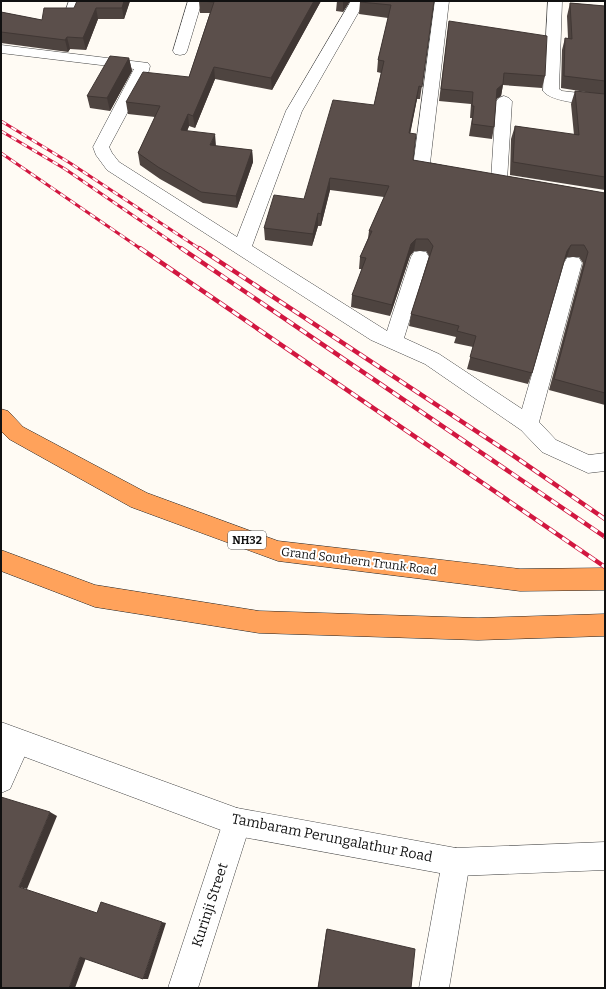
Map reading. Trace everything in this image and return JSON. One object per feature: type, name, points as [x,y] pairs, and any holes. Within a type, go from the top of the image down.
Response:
[{"type":"highway","name":"Grand Southern Trunk Road","points":[[1,417],[16,433],[139,500],[278,552],[520,580],[605,579]]},
{"type":"highway","points":[[1,560],[95,596],[259,622],[478,629],[605,625]]},
{"type":"street","points":[[71,15],[76,1]]},
{"type":"street","points":[[180,51],[195,1]]},
{"type":"street","points":[[242,248],[294,111],[358,1]]},
{"type":"street","points":[[442,1],[421,167],[460,174]]},
{"type":"street","points":[[555,1],[550,91],[558,95],[605,101]]},
{"type":"street","points":[[1,49],[143,66],[101,147],[104,156],[113,166],[378,335],[432,359],[528,424],[549,446],[588,464],[605,462]]},
{"type":"street","points":[[498,180],[504,101]]},
{"type":"street","points":[[393,342],[420,257]]},
{"type":"street","points":[[528,424],[573,263]]},
{"type":"street","points":[[1,780],[10,738]]},
{"type":"street","name":"Tambaram Perungalathur Road","points":[[10,738],[237,822],[456,862],[605,856]]},
{"type":"street","name":"Kurinji Street","points":[[183,988],[237,822]]},
{"type":"street","points":[[434,988],[456,862]]},
{"type":"building","points":[[77,1],[124,1],[122,8],[96,8],[83,38],[67,37],[65,40],[1,32],[1,12],[42,20],[44,8],[74,8]]},
{"type":"building","points":[[199,1],[314,1],[271,78],[214,67],[193,116],[188,114],[181,130],[215,134],[210,145],[252,150],[236,196],[201,192],[158,167],[138,153],[160,106],[126,102],[143,72],[189,77],[214,2]]},
{"type":"building","points":[[360,1],[434,1],[422,87],[419,86],[409,133],[416,134],[413,160],[605,193],[605,393],[554,379],[588,252],[584,245],[571,245],[567,251],[532,373],[470,357],[476,336],[457,331],[459,326],[411,314],[433,246],[428,239],[416,239],[411,244],[392,305],[352,295],[366,258],[360,257],[372,231],[369,231],[389,186],[330,178],[321,214],[318,213],[313,234],[264,228],[274,195],[304,199],[333,100],[374,105],[384,61],[378,60],[391,5]]},
{"type":"building","points":[[570,3],[605,6],[605,81],[564,76],[565,38],[572,39]]},
{"type":"building","points":[[449,21],[547,36],[545,76],[504,73],[503,84],[497,89],[494,127],[472,124],[474,106],[472,106],[473,92],[441,89]]},
{"type":"building","points":[[110,56],[129,58],[107,98],[87,96]]},
{"type":"building","points":[[575,91],[605,94],[605,177],[513,162],[515,126],[579,135]]},
{"type":"building","points":[[1,797],[50,812],[19,887],[97,913],[101,902],[162,922],[143,979],[80,957],[69,988],[1,988]]},
{"type":"building","points":[[327,929],[415,949],[411,988],[318,988]]},
{"type":"railway","points":[[1,121],[70,163],[200,249]]},
{"type":"railway","points":[[1,131],[65,169],[182,249]]},
{"type":"railway","points":[[1,153],[141,249]]},
{"type":"railway","points":[[140,248],[605,567]]},
{"type":"railway","points":[[181,248],[605,537]]},
{"type":"railway","points":[[199,248],[511,454],[605,519]]}]
